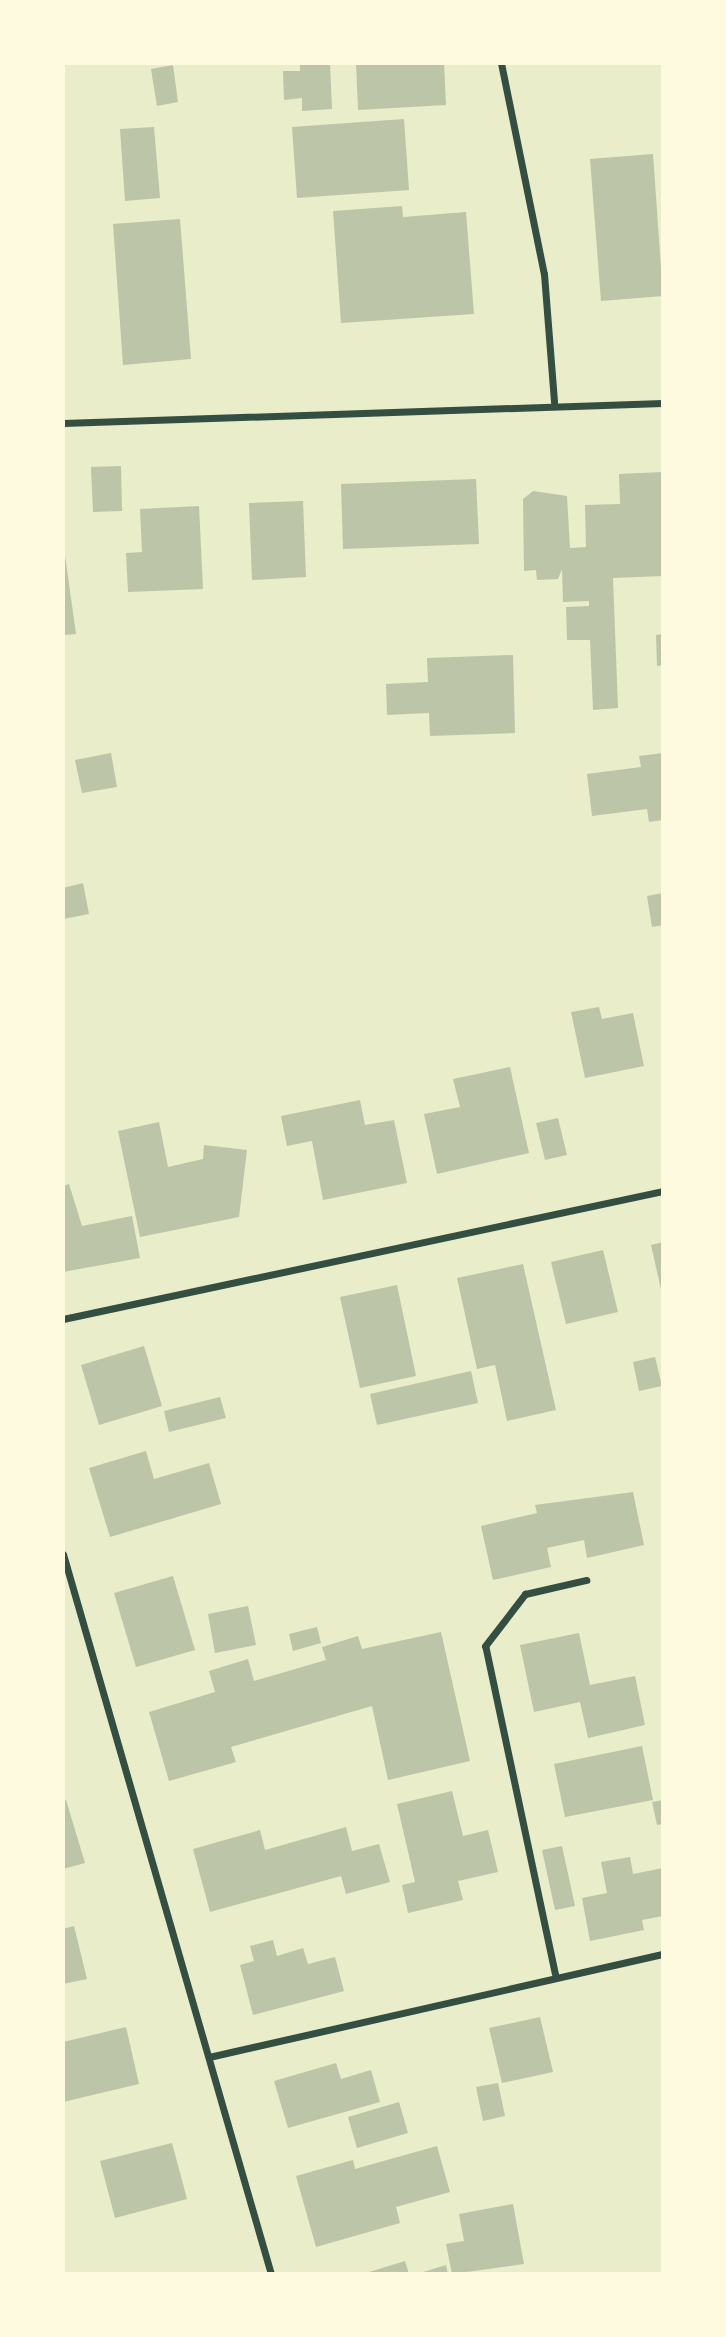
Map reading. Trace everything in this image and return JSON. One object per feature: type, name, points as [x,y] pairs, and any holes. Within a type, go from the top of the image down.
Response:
[{"type":"street","points":[[501,63],[544,274],[554,402]]},
{"type":"street","points":[[63,423],[554,402],[663,403]]},
{"type":"street","points":[[63,1319],[663,1191]]},
{"type":"street","points":[[63,1554],[271,2274]]},
{"type":"street","points":[[555,1974],[485,1646],[525,1594],[586,1580]]},
{"type":"street","points":[[209,2057],[555,1974],[663,1954]]},
{"type":"building","points":[[300,63],[330,63],[332,109],[302,111],[302,98],[284,100],[283,71],[300,71]]},
{"type":"building","points":[[356,63],[444,63],[446,105],[358,110]]},
{"type":"building","points":[[173,65],[178,102],[157,106],[151,69]]},
{"type":"building","points":[[404,119],[409,190],[297,198],[292,127]]},
{"type":"building","points":[[154,127],[160,198],[125,201],[120,129]]},
{"type":"building","points":[[653,154],[663,296],[601,301],[590,159]]},
{"type":"building","points":[[402,206],[403,217],[466,212],[474,314],[341,323],[333,211]]},
{"type":"building","points":[[180,219],[191,359],[123,365],[113,224]]},
{"type":"building","points":[[121,466],[122,511],[93,512],[91,467]]},
{"type":"building","points":[[663,472],[663,576],[613,578],[618,708],[593,710],[590,640],[567,640],[566,607],[589,606],[589,601],[563,602],[562,569],[558,579],[537,580],[536,570],[524,571],[523,499],[533,491],[567,496],[570,548],[586,547],[585,505],[620,504],[619,474]]},
{"type":"building","points":[[476,479],[479,544],[343,549],[341,484]]},
{"type":"building","points":[[303,501],[306,577],[252,580],[249,503]]},
{"type":"building","points":[[199,506],[203,589],[128,592],[126,553],[142,552],[140,509]]},
{"type":"building","points":[[63,541],[76,634],[63,635]]},
{"type":"building","points":[[663,634],[663,665],[657,666],[656,635]]},
{"type":"building","points":[[513,655],[515,733],[430,736],[429,713],[387,715],[386,684],[428,682],[427,658]]},
{"type":"building","points":[[111,753],[117,787],[82,793],[75,760]]},
{"type":"building","points":[[663,753],[663,820],[649,822],[647,809],[592,816],[587,774],[641,767],[639,756]]},
{"type":"building","points":[[83,883],[89,914],[63,919],[63,888]]},
{"type":"building","points":[[663,893],[663,925],[652,927],[647,896]]},
{"type":"building","points":[[599,1007],[602,1019],[633,1013],[644,1066],[585,1078],[571,1012]]},
{"type":"building","points":[[510,1067],[529,1153],[437,1174],[424,1114],[460,1107],[453,1079]]},
{"type":"building","points":[[360,1100],[365,1125],[394,1120],[407,1183],[323,1200],[312,1141],[287,1146],[281,1116]]},
{"type":"building","points":[[558,1118],[567,1155],[545,1160],[536,1123]]},
{"type":"building","points":[[159,1122],[168,1167],[203,1159],[204,1145],[247,1150],[239,1217],[140,1237],[118,1131]]},
{"type":"building","points":[[69,1184],[82,1226],[132,1216],[140,1258],[63,1272],[63,1186]]},
{"type":"building","points":[[663,1242],[663,1294],[662,1294],[651,1245]]},
{"type":"building","points":[[603,1250],[618,1312],[566,1324],[551,1262]]},
{"type":"building","points":[[523,1264],[556,1410],[507,1421],[495,1365],[477,1369],[457,1278]]},
{"type":"building","points":[[397,1285],[416,1376],[360,1388],[340,1297]]},
{"type":"building","points":[[144,1346],[162,1406],[99,1425],[81,1365]]},
{"type":"building","points":[[655,1357],[662,1386],[639,1391],[633,1362]]},
{"type":"building","points":[[471,1371],[478,1403],[377,1425],[370,1394]]},
{"type":"building","points":[[220,1397],[226,1418],[169,1432],[164,1411]]},
{"type":"building","points":[[146,1451],[154,1479],[209,1463],[221,1504],[110,1537],[89,1468]]},
{"type":"building","points":[[633,1492],[644,1545],[587,1558],[584,1540],[547,1548],[551,1567],[493,1580],[481,1526],[537,1513],[535,1505]]},
{"type":"building","points":[[173,1576],[195,1650],[136,1667],[114,1593]]},
{"type":"building","points":[[248,1606],[256,1645],[215,1653],[208,1614]]},
{"type":"building","points":[[317,1627],[321,1643],[293,1651],[289,1634]]},
{"type":"building","points":[[441,1632],[470,1761],[388,1780],[372,1706],[231,1747],[236,1762],[169,1781],[149,1712],[215,1692],[209,1671],[248,1659],[254,1681],[326,1660],[322,1647],[358,1636],[362,1649]]},
{"type":"building","points":[[579,1633],[590,1685],[635,1676],[645,1725],[588,1738],[580,1702],[534,1712],[520,1645]]},
{"type":"building","points":[[642,1746],[653,1800],[565,1817],[554,1764]]},
{"type":"building","points":[[452,1791],[463,1836],[488,1830],[498,1872],[458,1881],[463,1900],[408,1913],[402,1885],[415,1882],[397,1804]]},
{"type":"building","points":[[66,1800],[85,1863],[63,1869],[63,1801]]},
{"type":"building","points":[[663,1800],[663,1824],[657,1825],[652,1802]]},
{"type":"building","points":[[346,1827],[352,1851],[379,1844],[390,1882],[346,1894],[341,1876],[210,1912],[193,1849],[260,1830],[265,1850]]},
{"type":"building","points":[[562,1846],[575,1906],[555,1910],[542,1850]]},
{"type":"building","points":[[630,1857],[633,1874],[663,1868],[663,1916],[642,1920],[644,1930],[590,1941],[582,1898],[607,1893],[601,1862]]},
{"type":"building","points":[[74,1926],[87,1979],[63,1984],[63,1929]]},
{"type":"building","points":[[273,1940],[277,1956],[303,1948],[308,1964],[335,1957],[344,1991],[253,2015],[240,1965],[254,1961],[250,1946]]},
{"type":"building","points":[[540,2017],[553,2072],[502,2083],[489,2028]]},
{"type":"building","points":[[126,2027],[139,2084],[63,2102],[63,2042]]},
{"type":"building","points":[[336,2063],[341,2079],[371,2070],[380,2102],[288,2128],[274,2081]]},
{"type":"building","points":[[498,2083],[505,2116],[483,2121],[476,2087]]},
{"type":"building","points":[[399,2102],[408,2133],[357,2148],[348,2117]]},
{"type":"building","points":[[172,2143],[187,2199],[115,2218],[100,2161]]},
{"type":"building","points":[[437,2146],[450,2192],[396,2207],[400,2223],[316,2247],[296,2176],[353,2160],[355,2169]]},
{"type":"building","points":[[513,2204],[524,2264],[452,2274],[446,2244],[464,2241],[459,2214]]},
{"type":"building","points":[[405,2261],[409,2274],[366,2274],[366,2273]]},
{"type":"building","points":[[446,2265],[448,2274],[420,2274],[420,2273]]}]
